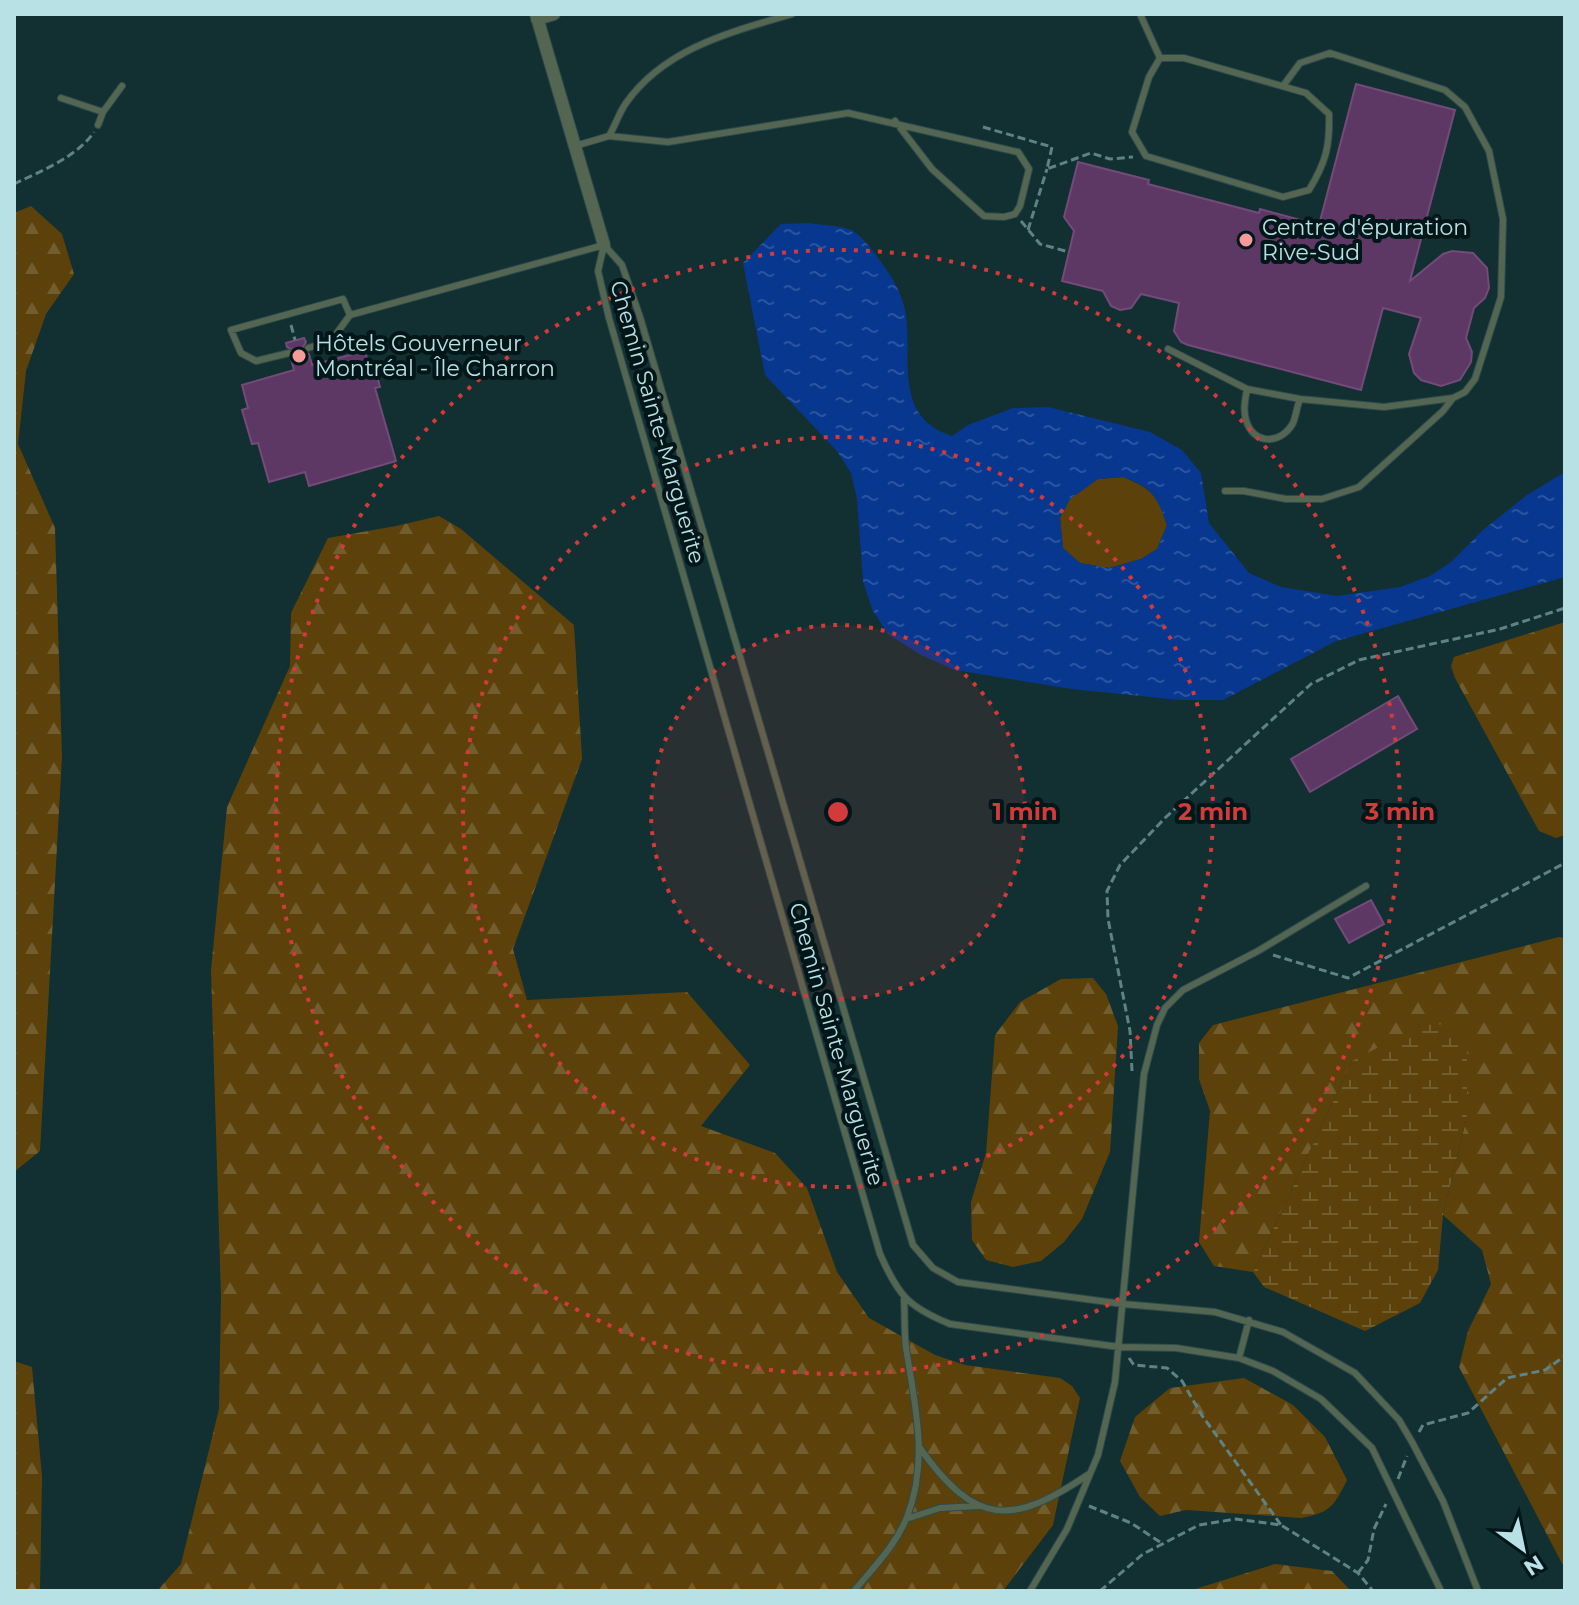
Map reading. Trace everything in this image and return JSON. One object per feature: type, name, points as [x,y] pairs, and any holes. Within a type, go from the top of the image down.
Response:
[{"type":"street","points":[[554,14],[536,16],[604,245]]},
{"type":"lane","points":[[609,136],[626,104],[645,81],[671,58],[728,33],[792,14]]},
{"type":"lane","points":[[1140,14],[1160,58]]},
{"type":"lane","points":[[1168,349],[1247,389],[1300,399],[1384,407],[1453,398],[1465,392],[1475,379],[1501,297],[1503,219],[1489,151],[1465,107],[1445,90],[1330,53],[1300,63],[1283,86]]},
{"type":"lane","points":[[1160,58],[1184,58],[1306,93],[1329,114],[1330,139],[1324,165],[1309,190],[1283,197],[1146,156],[1132,132],[1149,77],[1160,58]]},
{"type":"lane","points":[[98,125],[103,112],[122,86]]},
{"type":"lane","points":[[61,98],[103,112]]},
{"type":"lane","points":[[575,146],[609,136],[668,142],[848,113],[895,121],[1018,152],[1029,169],[1015,214],[984,216],[932,169],[895,121]]},
{"type":"lane","points":[[308,348],[331,341],[350,315],[604,245]]},
{"type":"lane","name":"Chemin Sainte-Marguerite","points":[[604,245],[598,271],[637,421],[880,1254],[904,1299]]},
{"type":"lane","name":"Chemin Sainte-Marguerite","points":[[604,245],[622,265],[640,317],[913,1245],[933,1268],[958,1282],[1123,1304],[1215,1312],[1283,1332],[1355,1373],[1399,1420],[1412,1442],[1443,1501],[1478,1591]]},
{"type":"lane","points":[[289,353],[256,361],[241,353],[231,330],[343,299],[350,315]]},
{"type":"lane","points":[[1247,389],[1244,407],[1248,428],[1256,437],[1267,441],[1278,438],[1293,423],[1300,399]]},
{"type":"lane","points":[[1225,491],[1244,491],[1286,499],[1322,499],[1359,487],[1443,411],[1453,398]]},
{"type":"lane","points":[[1030,1591],[1067,1529],[1098,1455],[1112,1396],[1144,1074],[1157,1025],[1165,1008],[1183,990],[1258,951],[1366,886]]},
{"type":"lane","points":[[904,1299],[930,1316],[950,1324],[1119,1347],[1176,1348],[1239,1358],[1273,1371],[1321,1399],[1372,1448],[1441,1591]]},
{"type":"lane","points":[[854,1591],[887,1553],[906,1519],[918,1485],[920,1448],[906,1344],[904,1299]]},
{"type":"lane","points":[[1239,1358],[1249,1320]]},
{"type":"lane","points":[[920,1448],[939,1475],[956,1492],[978,1506]]},
{"type":"lane","points":[[906,1519],[940,1508],[978,1506],[1006,1512],[1034,1507],[1090,1474]]},
{"type":"path","points":[[14,184],[75,152],[87,143],[98,125]]},
{"type":"path","points":[[983,127],[1052,147],[1028,230]]},
{"type":"path","points":[[1047,169],[1091,153],[1110,159],[1146,156]]},
{"type":"path","points":[[1015,214],[1040,244],[1069,252]]},
{"type":"path","points":[[289,320],[295,340]]},
{"type":"path","points":[[1132,1074],[1130,1031],[1108,919],[1107,891],[1120,865],[1166,817],[1311,684],[1359,660],[1500,629],[1565,608]]},
{"type":"path","points":[[1258,951],[1348,978],[1565,863]]},
{"type":"path","points":[[1119,1347],[1134,1365],[1167,1368],[1182,1381],[1201,1414],[1281,1525],[1358,1573],[1373,1591]]},
{"type":"path","points":[[1358,1573],[1368,1560],[1374,1529],[1394,1490],[1412,1442],[1423,1425],[1468,1413],[1507,1378],[1545,1370],[1565,1356]]},
{"type":"path","points":[[1078,1502],[1131,1523],[1163,1544]]},
{"type":"path","points":[[1100,1591],[1143,1554],[1199,1525],[1236,1519],[1281,1525]]},
{"type":"green space","points":[[31,206],[62,234],[74,274],[46,314],[26,371],[18,444],[55,528],[62,757],[40,1151],[14,1172],[14,213]]},
{"type":"green space","points":[[1123,477],[1141,485],[1160,507],[1167,525],[1157,549],[1141,559],[1109,568],[1080,563],[1063,548],[1060,518],[1070,499],[1098,479]]},
{"type":"green space","points":[[439,516],[461,529],[574,625],[582,759],[513,949],[527,1000],[687,992],[750,1065],[701,1126],[775,1153],[807,1188],[837,1272],[869,1318],[935,1355],[965,1365],[1060,1378],[1072,1386],[1080,1398],[1053,1525],[1003,1591],[157,1591],[181,1564],[219,1409],[221,1296],[211,970],[227,807],[290,666],[291,613],[328,538]]},
{"type":"green space","points":[[1565,622],[1565,835],[1556,838],[1539,831],[1451,666],[1454,657]]},
{"type":"green space","points":[[1559,937],[1565,938],[1565,1569],[1459,1367],[1468,1331],[1491,1284],[1482,1250],[1443,1215],[1467,1116],[1352,1061],[1253,1272],[1214,1266],[1199,1242],[1210,1111],[1199,1079],[1199,1043],[1213,1025]]},
{"type":"green space","points":[[1093,978],[1106,994],[1118,1026],[1110,1152],[1082,1219],[1064,1242],[1041,1261],[1013,1267],[986,1260],[972,1240],[971,1202],[986,1153],[995,1035],[1020,1002],[1061,979]]},
{"type":"green space","points":[[1454,1024],[1467,1047],[1467,1116],[1443,1215],[1438,1270],[1420,1303],[1365,1331],[1264,1287],[1253,1272],[1352,1061],[1421,1025]]},
{"type":"green space","points":[[14,1361],[32,1367],[42,1476],[40,1591],[14,1591]]},
{"type":"green space","points":[[1244,1378],[1293,1405],[1325,1437],[1347,1480],[1338,1496],[1325,1511],[1301,1518],[1186,1510],[1160,1516],[1140,1497],[1120,1461],[1135,1417],[1170,1388]]},
{"type":"green space","points":[[1275,1564],[1332,1571],[1351,1591],[1189,1591]]},
{"type":"water","points":[[809,223],[850,229],[873,251],[903,302],[913,400],[920,414],[933,427],[952,436],[968,425],[1013,408],[1048,407],[1150,432],[1182,450],[1201,473],[1209,523],[1249,573],[1281,587],[1337,596],[1400,587],[1430,576],[1451,562],[1483,530],[1527,495],[1565,472],[1565,577],[1336,641],[1223,700],[1180,700],[1072,689],[955,670],[921,655],[888,634],[872,609],[863,581],[857,499],[851,473],[837,451],[765,375],[743,263],[781,224]],"holes":[[[1123,477],[1152,494],[1167,525],[1157,549],[1141,559],[1110,568],[1080,563],[1063,548],[1060,518],[1070,499],[1098,479]]]},
{"type":"building","name":"Centre d'épuration Rive-Sud","points":[[1356,84],[1455,110],[1410,281],[1443,254],[1452,251],[1473,253],[1487,268],[1489,288],[1485,298],[1474,308],[1466,338],[1472,352],[1471,362],[1460,380],[1441,386],[1421,380],[1414,373],[1409,354],[1421,318],[1383,308],[1361,390],[1181,342],[1174,331],[1179,303],[1141,294],[1131,308],[1120,310],[1111,306],[1103,291],[1062,281],[1074,231],[1064,217],[1078,162],[1149,180],[1148,184],[1319,225]]},
{"type":"building","points":[[304,338],[306,342],[302,349],[309,354],[312,365],[365,351],[371,374],[376,372],[380,387],[375,388],[396,461],[309,486],[305,472],[269,482],[258,443],[252,444],[242,410],[248,408],[242,385],[294,370],[291,359],[295,351],[286,343]]},
{"type":"building","points":[[1398,696],[1417,729],[1310,792],[1291,759]]},
{"type":"building","points":[[1371,900],[1384,924],[1349,943],[1335,919]]},
{"type":"place","name":"Centre d'épuration Rive-Sud","points":[[1246,240]]},
{"type":"place","name":"Hôtels Gouverneur Montréal - Île Charron","points":[[299,356]]}]
